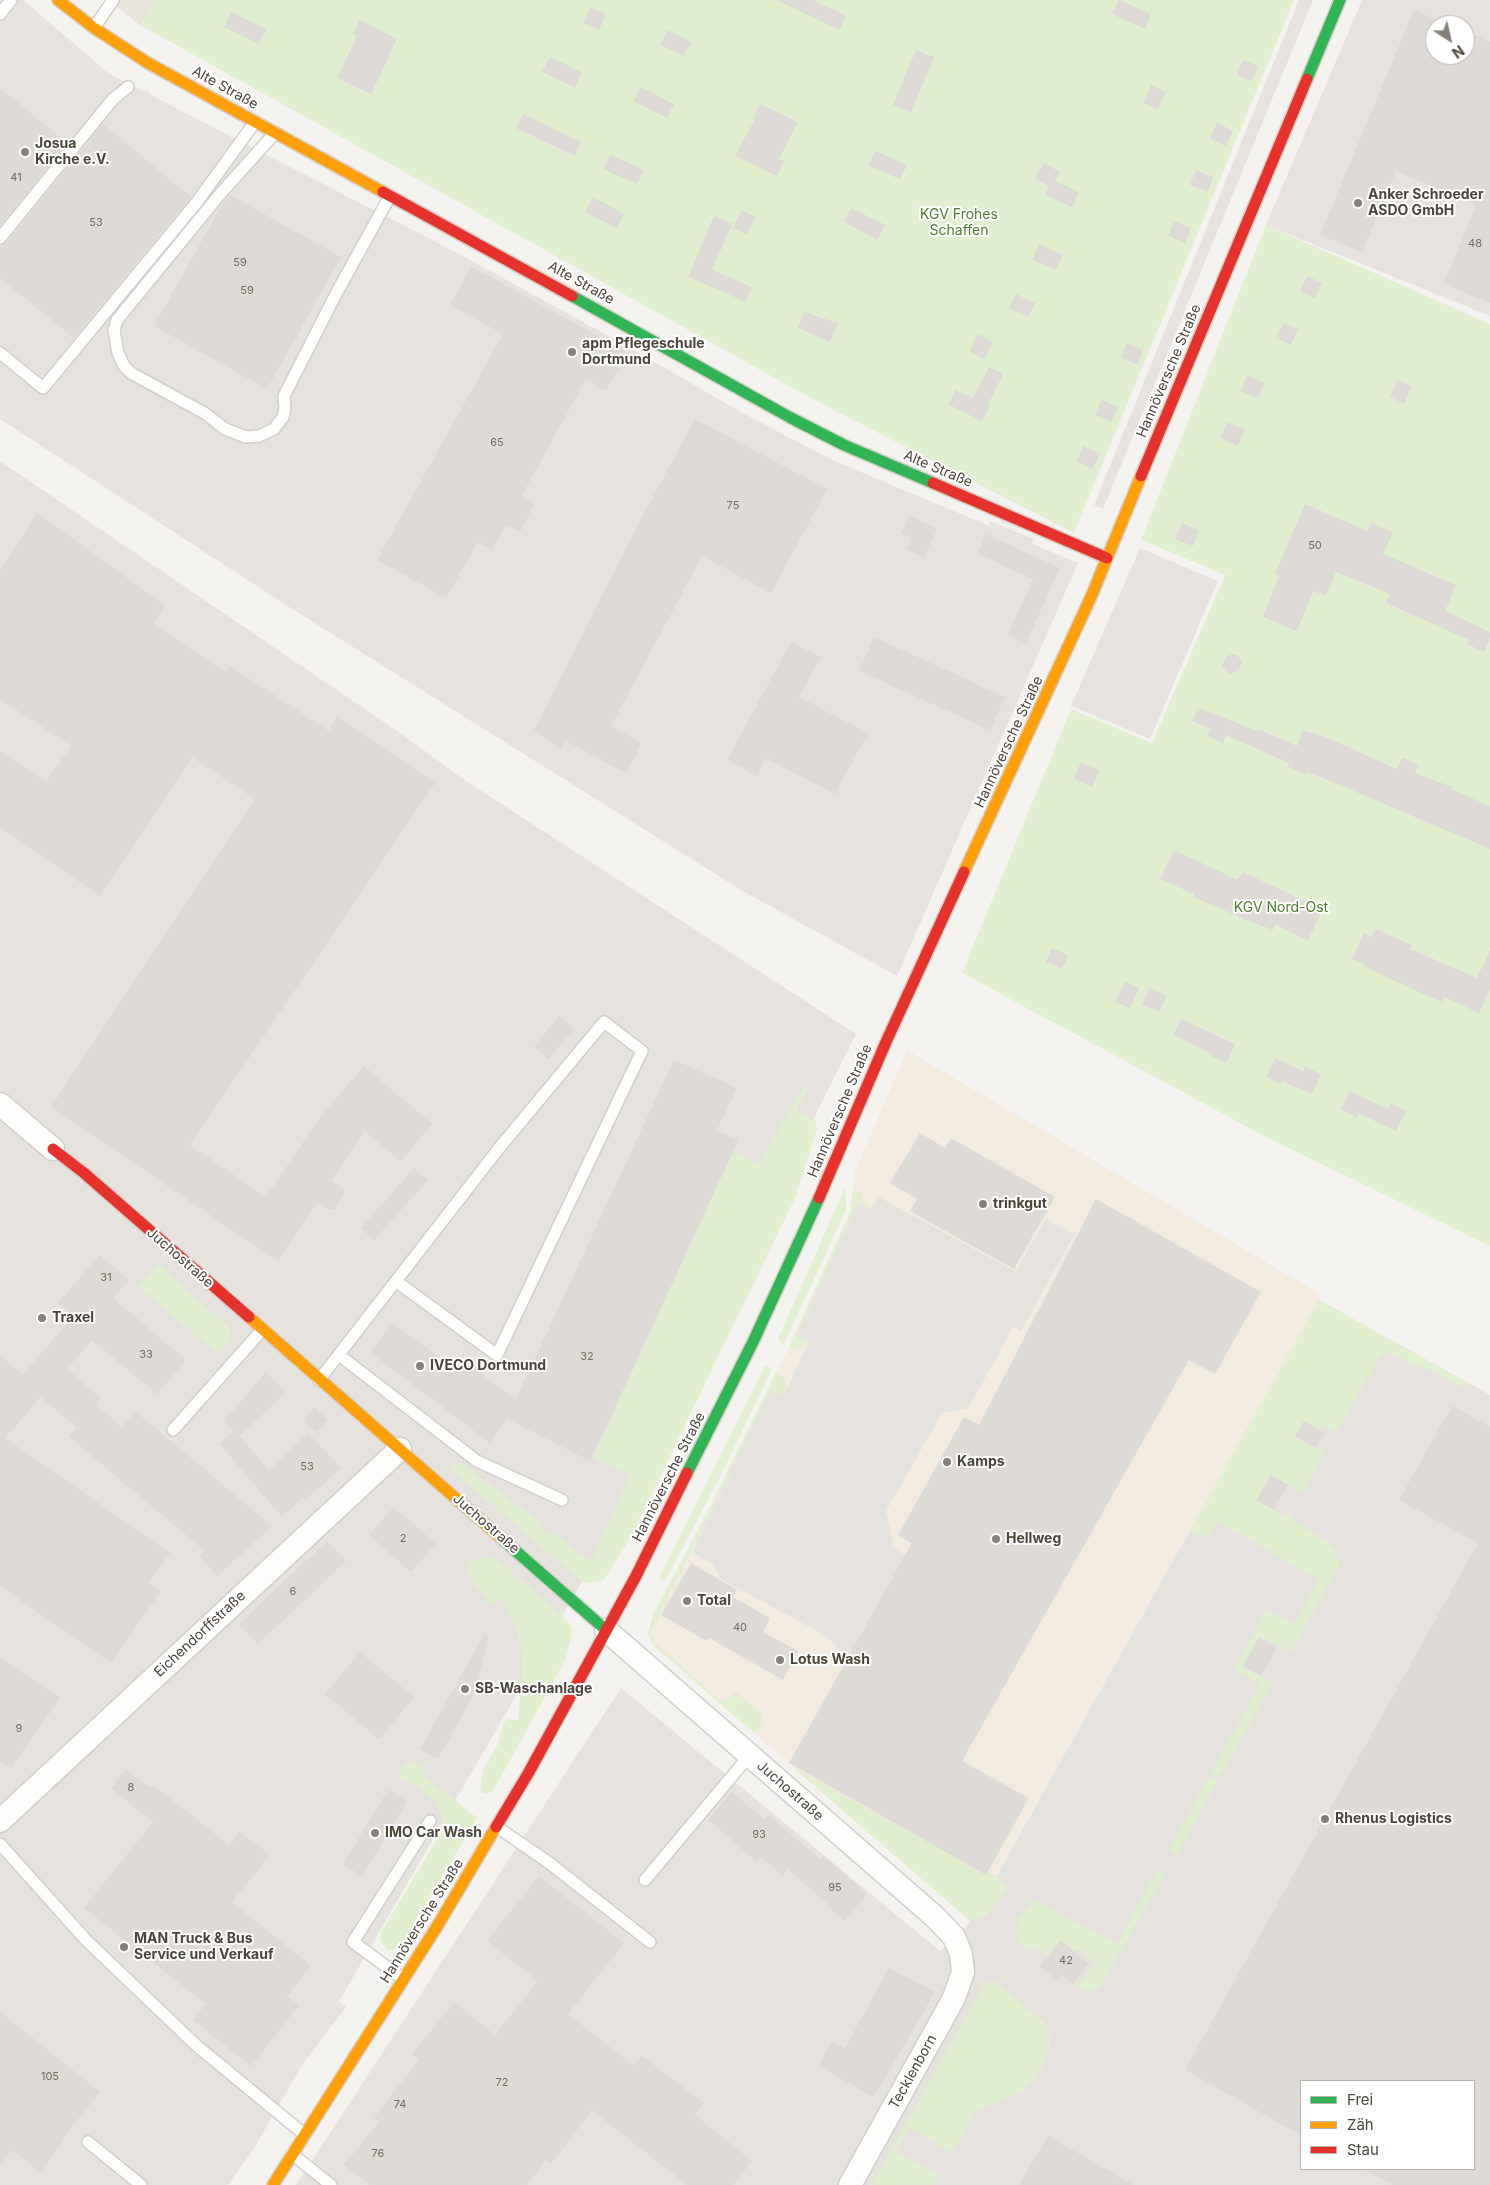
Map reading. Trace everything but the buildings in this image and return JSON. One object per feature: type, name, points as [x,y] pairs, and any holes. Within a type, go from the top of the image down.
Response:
[{"type":"main road","name":"Alte Straße","points":[[58,0],[94,28],[148,63],[791,418],[844,445],[1107,558]]},
{"type":"main road","name":"Hannöversche Straße","points":[[273,2185],[497,1827],[529,1772],[675,1499],[799,1244],[886,1042],[1057,673],[1107,558],[1340,0]]},
{"type":"main road","name":"Juchostraße","points":[[53,1149],[84,1173],[606,1630]]},
{"type":"street","name":"Juchostraße","points":[[0,1104],[53,1149]]},
{"type":"street","name":"Eichendorffstraße","points":[[0,1821],[400,1449]]},
{"type":"street","name":"Juchostraße","points":[[606,1630],[935,1917],[954,1937],[961,1954]]},
{"type":"street","name":"Tecklenborn","points":[[850,2185],[954,1998],[963,1972],[961,1954]]},
{"type":"lane","points":[[0,14],[11,0]]},
{"type":"lane","points":[[94,28],[113,0]]},
{"type":"lane","points":[[0,238],[114,98],[128,87]]},
{"type":"lane","points":[[0,353],[43,388],[197,202],[255,122]]},
{"type":"lane","points":[[275,133],[221,193],[166,260],[117,320],[114,330],[118,353],[124,366],[131,373],[206,414],[225,429],[246,437],[259,436],[274,429],[283,417],[285,408],[284,396],[337,292],[390,196]]},
{"type":"lane","points":[[319,1380],[500,1147],[604,1022],[642,1051],[497,1355],[397,1282]]},
{"type":"lane","points":[[173,1430],[262,1330]]},
{"type":"lane","points":[[339,1355],[477,1461],[562,1500]]},
{"type":"lane","points":[[645,1880],[749,1756]]},
{"type":"lane","points":[[403,1979],[353,1942],[430,1820]]},
{"type":"lane","points":[[497,1827],[548,1862],[650,1942]]},
{"type":"lane","points":[[0,1844],[86,1940],[197,2046],[305,2135]]},
{"type":"lane","points":[[88,2142],[141,2185]]},
{"type":"lane","points":[[292,2154],[331,2185]]},
{"type":"shaded area","points":[[0,0],[23,0],[108,73],[461,255],[632,349],[801,447],[1078,563],[897,976],[741,890],[286,605],[0,419]]},
{"type":"shaded area","points":[[108,0],[157,0],[140,25]]},
{"type":"shaded area","points":[[1299,0],[1313,0],[1103,509],[1094,505]]},
{"type":"shaded area","points":[[1362,0],[1490,0],[1490,316],[1266,225]]},
{"type":"shaded area","points":[[146,90],[218,150],[186,192],[108,128]]},
{"type":"shaded area","points":[[271,158],[354,204],[347,218],[333,233],[325,246],[247,202]]},
{"type":"shaded area","points":[[386,220],[442,252],[321,465],[283,443],[342,338],[333,332],[341,317],[334,313]]},
{"type":"shaded area","points":[[701,391],[857,473],[942,508],[937,524],[909,516],[901,533],[912,538],[890,602],[805,601],[781,589],[840,490],[692,412]]},
{"type":"shaded area","points":[[0,461],[403,735],[463,779],[856,1034],[586,1575],[253,2150],[228,2185],[0,2185]]},
{"type":"shaded area","points":[[990,521],[1034,539],[1032,544],[988,526]]},
{"type":"shaded area","points":[[1140,548],[1218,581],[1150,739],[1071,706]]},
{"type":"shaded area","points":[[907,1050],[1322,1295],[970,1921],[654,1646],[648,1634],[653,1615],[710,1507],[788,1349],[851,1210],[855,1171]]},
{"type":"shaded area","points":[[879,1197],[1016,1272],[1046,1218],[1074,1235],[1021,1331],[1013,1327],[968,1409],[942,1413],[886,1511],[893,1541],[891,1547],[906,1555],[848,1658],[828,1637],[721,1579],[713,1565],[692,1552],[771,1389],[783,1396],[786,1391],[809,1342],[809,1340],[797,1335],[858,1203],[872,1209]]},
{"type":"shaded area","points":[[1319,1300],[1490,1395],[1490,2185],[296,2185],[621,1688],[940,1951],[971,1921]]},
{"type":"shaded area","points":[[1218,1522],[1319,1579],[1294,1624],[1267,1610],[1234,1669],[1260,1684],[1117,1943],[1039,1900],[1035,1899],[1033,1901],[1007,1887],[998,1878],[1193,1531],[1208,1538]]},
{"type":"shaded area","points":[[611,1740],[685,1804],[676,1815],[667,1834],[635,1871],[616,1855],[606,1867],[557,1825],[568,1813],[563,1808],[595,1771],[589,1765]]},
{"type":"shaded area","points":[[332,1997],[346,2007],[288,2084],[272,2075]]},
{"type":"shaded area","points":[[220,2084],[232,2094],[241,2112],[255,2123],[221,2165],[180,2133]]},
{"type":"green space","name":"KGV Frohes Schaffen","points":[[157,0],[1294,0],[1074,533],[818,402],[140,25]]},
{"type":"green space","name":"KGV Nord-Ost","points":[[1266,225],[1490,324],[1490,1246],[1266,1137],[962,973],[1071,709],[1152,743],[1225,575],[1141,540]]},
{"type":"green space","points":[[806,1082],[807,1091],[797,1109],[801,1114],[808,1115],[816,1122],[817,1129],[795,1198],[631,1537],[604,1580],[588,1583],[582,1582],[448,1467],[461,1462],[544,1525],[541,1528],[549,1535],[552,1532],[591,1561],[630,1475],[593,1458],[733,1152],[758,1164]]},
{"type":"green space","points":[[844,1190],[846,1190],[846,1210],[783,1346],[778,1339]]},
{"type":"green space","points":[[857,1191],[863,1195],[861,1201],[873,1207],[872,1209],[858,1203],[797,1335],[809,1340],[809,1342],[802,1349],[788,1349],[851,1210],[852,1192]]},
{"type":"green space","points":[[158,1264],[230,1328],[231,1340],[218,1354],[138,1287]]},
{"type":"green space","points":[[1319,1300],[1467,1382],[1464,1388],[1437,1372],[1410,1364],[1391,1353],[1385,1353],[1380,1356],[1336,1433],[1322,1425],[1320,1429],[1304,1421],[1295,1436],[1326,1452],[1302,1493],[1271,1475],[1257,1500],[1285,1516],[1290,1508],[1292,1509],[1294,1521],[1330,1543],[1336,1551],[1339,1566],[1291,1652],[1262,1636],[1243,1665],[1273,1683],[1220,1777],[1211,1772],[1260,1684],[1234,1669],[1218,1523],[1208,1539],[1190,1530]]},
{"type":"green space","points":[[765,1366],[772,1369],[720,1477],[665,1581],[659,1578]]},
{"type":"green space","points":[[776,1372],[785,1378],[786,1391],[784,1396],[771,1390],[651,1632],[656,1644],[722,1702],[736,1692],[761,1713],[764,1723],[754,1733],[654,1646],[648,1634],[653,1615],[710,1507]]},
{"type":"green space","points":[[496,1558],[566,1619],[572,1628],[572,1634],[565,1661],[493,1791],[484,1794],[480,1789],[483,1770],[498,1744],[503,1723],[508,1719],[518,1720],[522,1670],[521,1648],[516,1628],[502,1598],[491,1605],[465,1571],[472,1560]]},
{"type":"green space","points":[[405,1763],[418,1764],[423,1767],[427,1778],[477,1818],[401,1945],[394,1950],[388,1950],[382,1944],[381,1932],[445,1826],[437,1803],[413,1784],[396,1777]]},
{"type":"green space","points":[[791,1766],[985,1874],[988,1872],[1013,1885],[986,1916],[970,1921]]},
{"type":"green space","points":[[1209,1777],[1217,1782],[1177,1855],[1169,1850]]},
{"type":"green space","points":[[1157,1870],[1165,1874],[1099,1989],[1087,1991],[1076,1986],[1096,1963],[1079,1949],[1075,1952],[1061,1940],[1047,1956],[1034,1946],[1030,1952],[1018,1942],[1015,1936],[1018,1919],[1034,1899],[1117,1943]]},
{"type":"green space","points":[[994,1980],[1044,2022],[1049,2029],[1050,2048],[1037,2078],[1024,2090],[975,2113],[952,2153],[910,2128],[896,2151],[939,2175],[934,2185],[871,2185],[984,1984]]},
{"type":"traffic: fast","points":[[1307,79],[1340,0]]},
{"type":"traffic: fast","points":[[572,296],[791,418],[844,445],[933,483]]},
{"type":"traffic: fast","points":[[687,1473],[753,1342],[819,1198]]},
{"type":"traffic: fast","points":[[502,1539],[606,1630]]},
{"type":"traffic: slow","points":[[58,0],[94,28],[148,63],[383,192]]},
{"type":"traffic: slow","points":[[964,872],[1091,597],[1141,476]]},
{"type":"traffic: slow","points":[[249,1317],[502,1539]]},
{"type":"traffic: slow","points":[[273,2185],[438,1925],[496,1827]]},
{"type":"traffic: jam","points":[[1141,476],[1307,79]]},
{"type":"traffic: jam","points":[[383,192],[572,296]]},
{"type":"traffic: jam","points":[[933,483],[1107,558]]},
{"type":"traffic: jam","points":[[819,1198],[886,1042],[964,872]]},
{"type":"traffic: jam","points":[[53,1149],[84,1173],[249,1317]]},
{"type":"traffic: jam","points":[[496,1827],[529,1772],[636,1576],[687,1473]]},
{"type":"place","name":"Josua Kirche e.V.","points":[[25,152]]},
{"type":"place","name":"Anker Schroeder ASDO GmbH","points":[[1358,203]]},
{"type":"place","name":"apm Pflegeschule Dortmund","points":[[572,352]]},
{"type":"place","name":"trinkgut","points":[[983,1204]]},
{"type":"place","name":"Traxel","points":[[42,1318]]},
{"type":"place","name":"IVECO Dortmund","points":[[420,1366]]},
{"type":"place","name":"Kamps","points":[[947,1462]]},
{"type":"place","name":"Hellweg","points":[[996,1539]]},
{"type":"place","name":"Total","points":[[687,1601]]},
{"type":"place","name":"Lotus Wash","points":[[780,1660]]},
{"type":"place","name":"SB-Waschanlage","points":[[465,1689]]},
{"type":"place","name":"Rhenus Logistics","points":[[1325,1819]]},
{"type":"place","name":"IMO Car Wash","points":[[375,1833]]},
{"type":"place","name":"MAN Truck & Bus Service und Verkauf","points":[[124,1947]]}]
